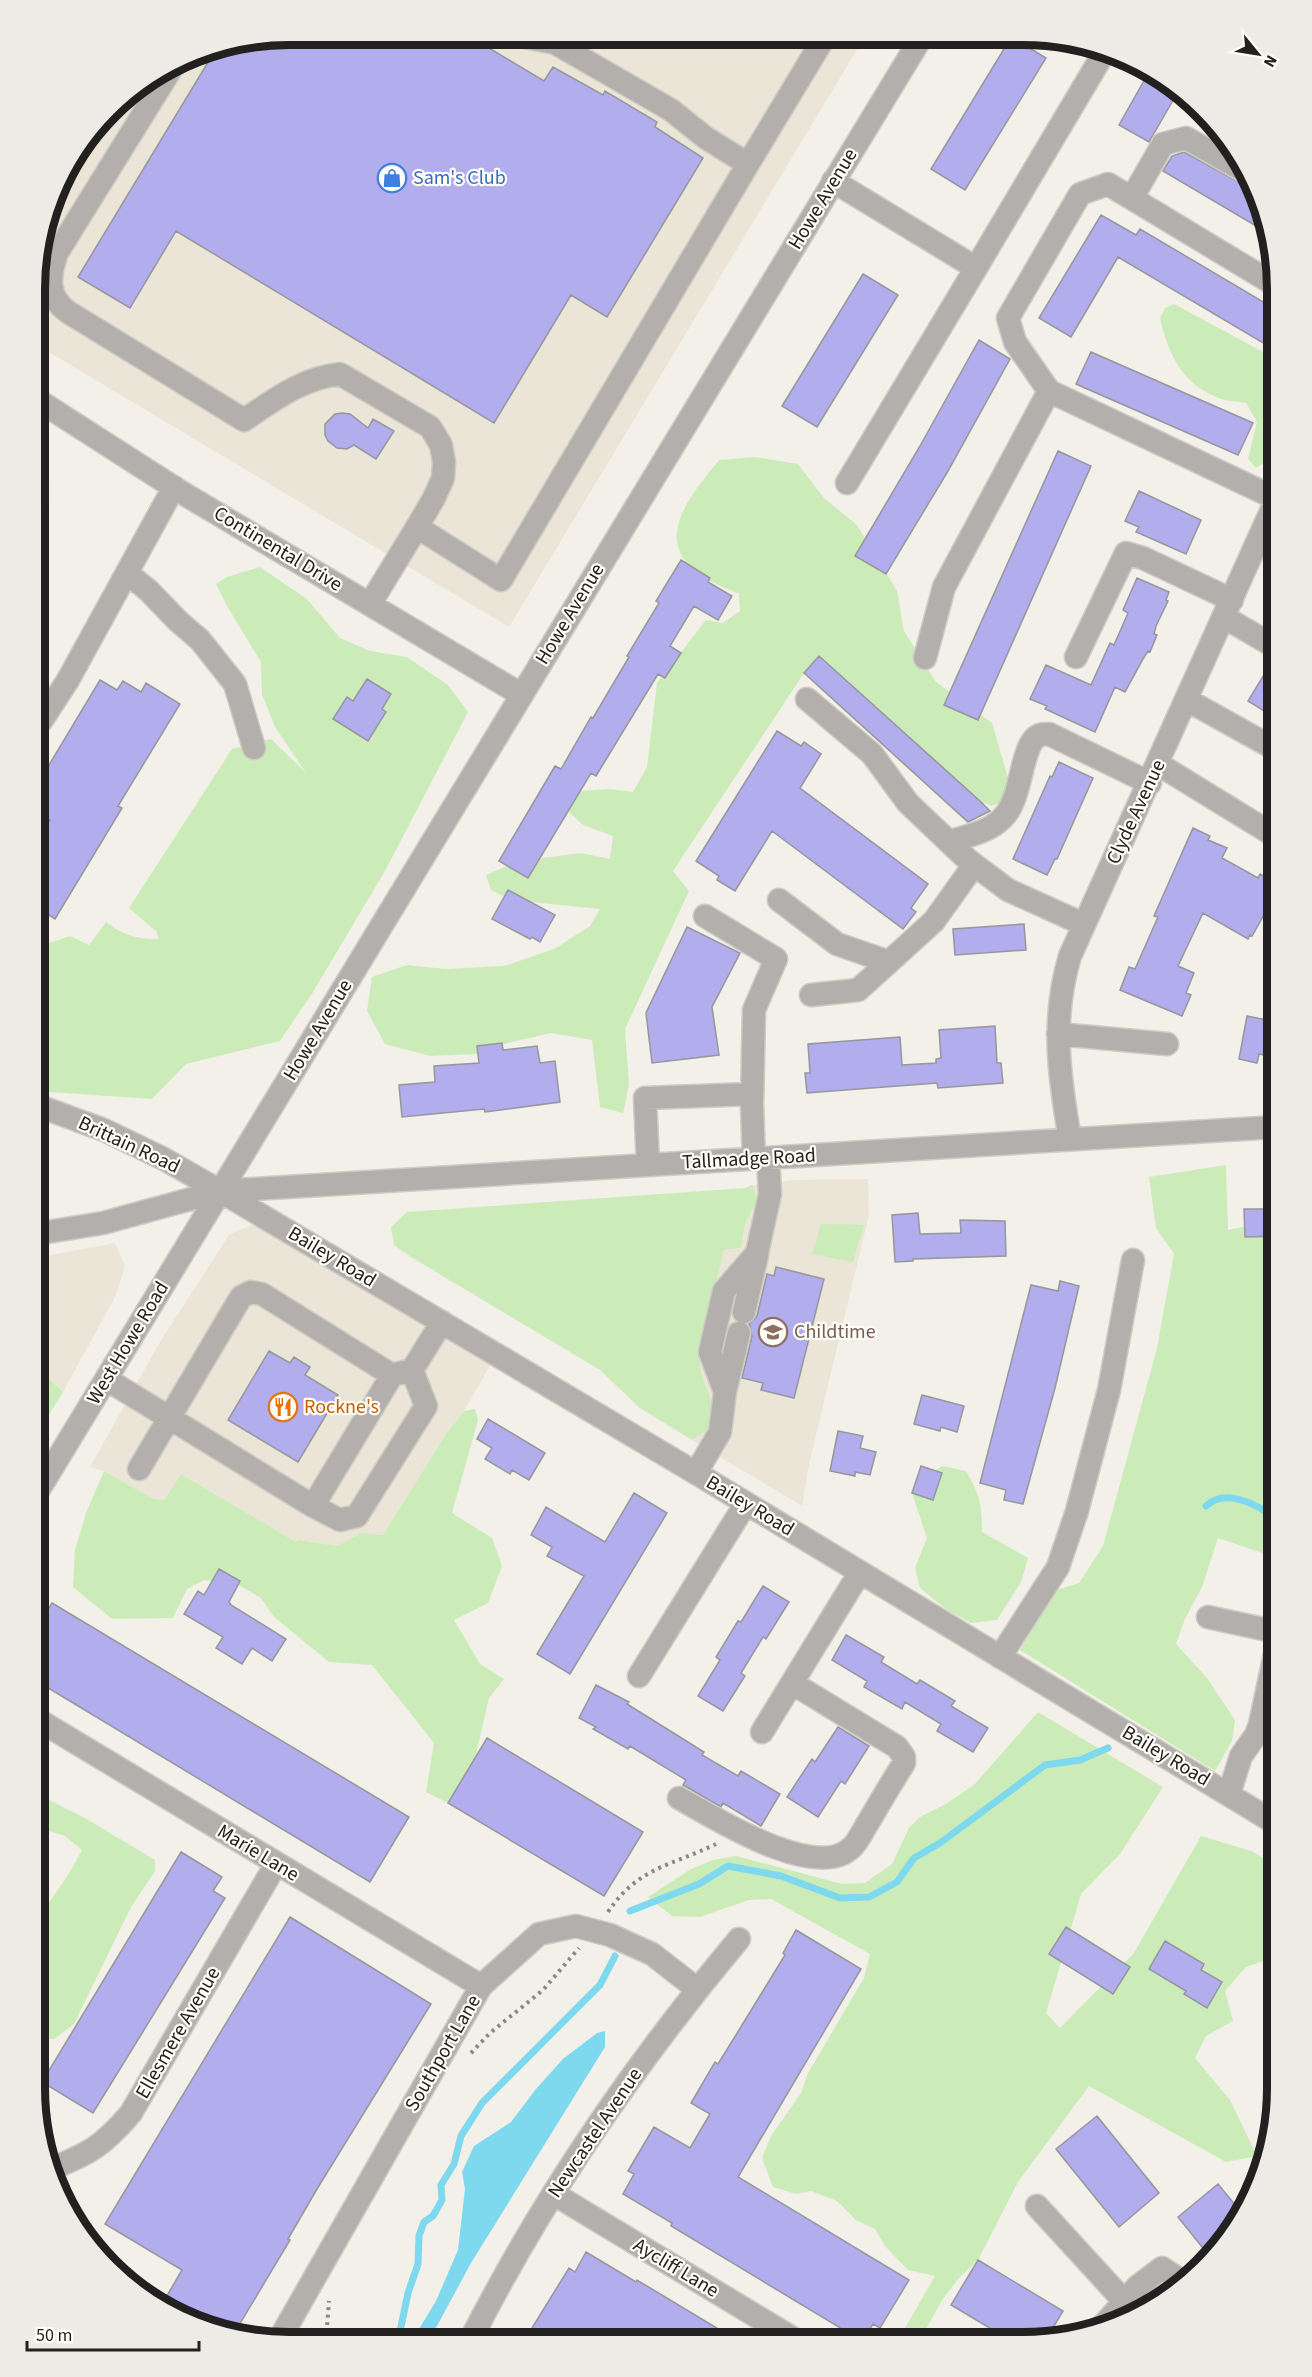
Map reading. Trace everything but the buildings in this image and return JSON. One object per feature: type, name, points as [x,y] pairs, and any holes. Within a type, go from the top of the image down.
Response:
[{"type":"street","points":[[558,45],[671,110],[706,138],[748,164]]},
{"type":"street","points":[[417,527],[501,579],[820,45]]},
{"type":"street","name":"Howe Avenue","points":[[220,1191],[917,45]]},
{"type":"street","points":[[847,483],[1101,58]]},
{"type":"street","points":[[165,79],[57,253],[49,281],[52,295],[58,305],[68,312],[244,420],[287,391],[324,376],[340,374],[430,427],[441,445],[444,462],[442,478],[434,498],[370,604]]},
{"type":"street","points":[[1132,198],[1163,144],[1186,138],[1232,164]]},
{"type":"street","points":[[833,181],[976,268]]},
{"type":"street","points":[[1266,280],[1108,184],[1080,194],[1008,318],[1015,342],[1049,391],[1267,494]]},
{"type":"street","points":[[925,658],[944,587],[1049,391]]},
{"type":"street","name":"Continental Drive","points":[[45,405],[174,487],[522,695]]},
{"type":"street","points":[[45,715],[68,680],[174,487]]},
{"type":"street","name":"Clyde Avenue","points":[[1070,1139],[1062,1088],[1058,1034],[1063,981],[1070,956],[1267,521]]},
{"type":"street","points":[[1077,657],[1126,553],[1143,558],[1228,608],[1267,640]]},
{"type":"street","points":[[127,573],[200,640],[228,674],[235,684],[254,748]]},
{"type":"street","points":[[807,699],[872,754],[908,803],[974,865],[1008,890],[1083,924]]},
{"type":"street","points":[[1187,700],[1267,744]]},
{"type":"street","points":[[949,842],[985,831],[1005,815],[1016,794],[1031,743],[1040,735],[1049,734],[1154,773],[1267,832]]},
{"type":"street","points":[[811,995],[858,990],[934,921],[974,865]]},
{"type":"street","points":[[779,900],[837,944],[889,962]]},
{"type":"street","points":[[696,1473],[720,1432],[725,1392],[770,1194],[761,1158],[752,1094],[754,1010],[776,959],[705,916]]},
{"type":"street","points":[[1058,1034],[1167,1044]]},
{"type":"street","points":[[648,1165],[645,1098],[752,1094]]},
{"type":"street","name":"Brittain Road","points":[[45,1108],[104,1131],[164,1159],[220,1191]]},
{"type":"street","name":"Tallmadge Road","points":[[45,1233],[103,1223],[220,1191],[1267,1127]]},
{"type":"street","name":"Bailey Road","points":[[220,1191],[696,1473],[1267,1818]]},
{"type":"street","name":"West Howe Road","points":[[45,1480],[220,1191]]},
{"type":"street","points":[[725,1392],[710,1352],[724,1291],[757,1253]]},
{"type":"street","points":[[1000,1657],[1058,1567],[1077,1512],[1109,1390],[1133,1260]]},
{"type":"street","points":[[106,1379],[169,1418],[313,1506],[340,1520],[357,1516],[426,1406],[402,1373],[262,1294],[251,1292],[241,1297],[169,1418],[139,1469]]},
{"type":"street","points":[[313,1506],[402,1373],[442,1322]]},
{"type":"street","points":[[639,1676],[746,1503]]},
{"type":"street","points":[[762,1732],[860,1572]]},
{"type":"street","points":[[1208,1617],[1267,1630]]},
{"type":"street","points":[[679,1798],[746,1835],[779,1849],[801,1855],[830,1856],[849,1850],[855,1844],[904,1763],[904,1757],[897,1747],[792,1683]]},
{"type":"street","points":[[1228,1794],[1241,1756],[1256,1735],[1267,1691]]},
{"type":"street","name":"Marie Lane","points":[[45,1724],[481,1986]]},
{"type":"street","name":"Ellesmere Avenue","points":[[58,2166],[92,2151],[111,2137],[131,2113],[276,1864]]},
{"type":"street","name":"Southport Lane","points":[[284,2332],[481,1986],[539,1934],[576,1926],[602,1933],[652,1954],[697,1989]]},
{"type":"street","name":"Newcastel Avenue","points":[[475,2332],[498,2287],[554,2194],[629,2081],[697,1989],[739,1939]]},
{"type":"street","name":"Aycliff Lane","points":[[554,2194],[782,2332]]},
{"type":"street","points":[[1037,2206],[1124,2301]]},
{"type":"street","points":[[1112,2314],[1137,2287],[1162,2268],[1176,2277]]},
{"type":"path","points":[[467,2057],[490,2032],[543,1990],[602,1933],[619,1895],[645,1874],[717,1844]]},
{"type":"path","points":[[327,2332],[329,2299]]},
{"type":"shaded area","points":[[289,45],[860,45],[509,627],[45,350],[47,257],[58,211],[78,167],[106,128],[128,106],[154,86],[181,70],[211,58],[257,47]]},
{"type":"shaded area","points":[[868,1179],[869,1215],[809,1464],[802,1506],[692,1440],[712,1427],[716,1416],[700,1369],[700,1351],[724,1250],[741,1248],[745,1224],[758,1199],[752,1185],[794,1180]]},
{"type":"shaded area","points":[[256,1223],[492,1362],[464,1411],[446,1434],[383,1535],[361,1533],[337,1546],[299,1540],[296,1542],[181,1474],[164,1500],[154,1499],[104,1471],[90,1467],[160,1342],[229,1235]]},
{"type":"shaded area","points":[[115,1243],[125,1266],[116,1295],[63,1392],[45,1376],[45,1256]]},
{"type":"green space","points":[[1174,304],[1267,354],[1267,461],[1256,468],[1248,459],[1257,422],[1246,403],[1214,396],[1202,390],[1184,374],[1172,354],[1160,318],[1165,308]]},
{"type":"green space","points":[[755,457],[798,464],[824,498],[857,525],[897,591],[904,631],[936,682],[992,723],[1008,778],[1009,794],[1000,803],[991,806],[980,801],[819,656],[804,673],[673,871],[689,891],[625,1029],[629,1085],[623,1113],[600,1107],[592,1040],[551,1033],[508,1043],[476,1054],[430,1056],[385,1044],[367,1011],[372,977],[407,965],[446,969],[504,966],[554,949],[590,926],[600,909],[511,900],[491,890],[486,875],[520,861],[581,853],[610,859],[613,836],[583,825],[568,811],[579,791],[609,789],[633,792],[647,767],[657,683],[706,620],[723,623],[740,611],[739,594],[698,574],[684,560],[678,546],[677,531],[681,516],[689,501],[719,460]]},
{"type":"green space","points":[[260,567],[307,599],[340,638],[370,651],[407,657],[448,685],[468,712],[386,869],[313,992],[280,1041],[186,1064],[152,1099],[50,1092],[45,1090],[45,944],[70,936],[89,945],[106,922],[130,935],[158,939],[157,932],[129,908],[232,749],[271,739],[306,773],[275,727],[262,694],[261,662],[216,584],[227,577]]},
{"type":"green space","points":[[1226,1165],[1228,1230],[1267,1222],[1267,1555],[1218,1538],[1202,1587],[1185,1619],[1176,1644],[1207,1678],[1235,1720],[1232,1741],[1215,1771],[1020,1650],[1056,1590],[1079,1583],[1103,1546],[1157,1348],[1174,1254],[1156,1228],[1149,1177]]},
{"type":"green space","points":[[752,1185],[758,1199],[745,1224],[741,1248],[724,1250],[700,1351],[700,1369],[716,1416],[712,1427],[692,1440],[640,1408],[600,1370],[394,1245],[391,1227],[407,1212],[745,1188]]},
{"type":"green space","points":[[821,1224],[864,1225],[853,1262],[812,1254]]},
{"type":"green space","points":[[45,1376],[63,1392],[45,1421]]},
{"type":"green space","points":[[475,1409],[478,1420],[452,1513],[492,1538],[502,1566],[488,1603],[454,1620],[480,1664],[504,1679],[489,1698],[475,1758],[448,1803],[426,1792],[434,1743],[372,1665],[329,1662],[274,1617],[261,1598],[237,1584],[204,1580],[187,1589],[173,1618],[112,1619],[73,1587],[75,1550],[86,1513],[104,1471],[154,1499],[164,1500],[181,1474],[296,1542],[299,1540],[337,1546],[361,1533],[383,1535],[446,1434],[464,1411]]},
{"type":"green space","points":[[942,1466],[966,1471],[979,1500],[982,1532],[1028,1558],[1021,1582],[997,1620],[971,1623],[947,1610],[920,1588],[915,1568],[927,1538],[911,1490]]},
{"type":"green space","points":[[1038,1712],[1163,1787],[1120,1854],[1081,1894],[1046,2013],[1060,2028],[1134,1953],[1201,1836],[1251,1851],[1267,1860],[1267,1960],[1246,1967],[1225,1991],[1233,2021],[1206,2036],[1195,2058],[1230,2100],[1257,2156],[1226,2162],[1089,2086],[1018,2182],[978,2260],[959,2278],[942,2300],[924,2332],[903,2332],[935,2276],[908,2270],[885,2246],[875,2229],[856,2220],[837,2201],[811,2191],[796,2194],[773,2187],[762,2158],[771,2136],[801,2093],[808,2073],[864,1978],[870,1954],[771,1899],[749,1900],[700,1917],[672,1916],[648,1897],[691,1869],[713,1860],[736,1856],[842,1884],[865,1883],[892,1864],[909,1828],[920,1817],[946,1804],[975,1784]]},
{"type":"green space","points":[[45,1798],[85,1818],[155,1860],[155,1871],[131,1907],[74,2024],[54,2039],[45,2039],[45,1908],[82,1850],[65,1836],[45,1830]]},
{"type":"water","points":[[605,2031],[605,2047],[471,2263],[437,2326],[432,2332],[417,2332],[436,2301],[458,2250],[465,2189],[462,2172],[474,2146],[511,2122],[563,2059],[597,2033]]},
{"type":"waterway","points":[[1206,1506],[1223,1498],[1233,1498],[1252,1504],[1267,1513]]},
{"type":"waterway","points":[[630,1911],[699,1884],[728,1866],[781,1876],[840,1898],[869,1897],[897,1882],[914,1858],[940,1843],[1045,1765],[1080,1760],[1108,1748]]},
{"type":"waterway","points":[[400,2332],[408,2293],[418,2264],[419,2236],[424,2222],[433,2216],[442,2200],[441,2185],[454,2164],[461,2136],[482,2103],[600,1985],[615,1956]]},
{"type":"place","name":"Sam's Club","points":[[392,178]]},
{"type":"place","name":"Childtime","points":[[773,1332]]},
{"type":"place","name":"Rockne's","points":[[283,1407]]}]
